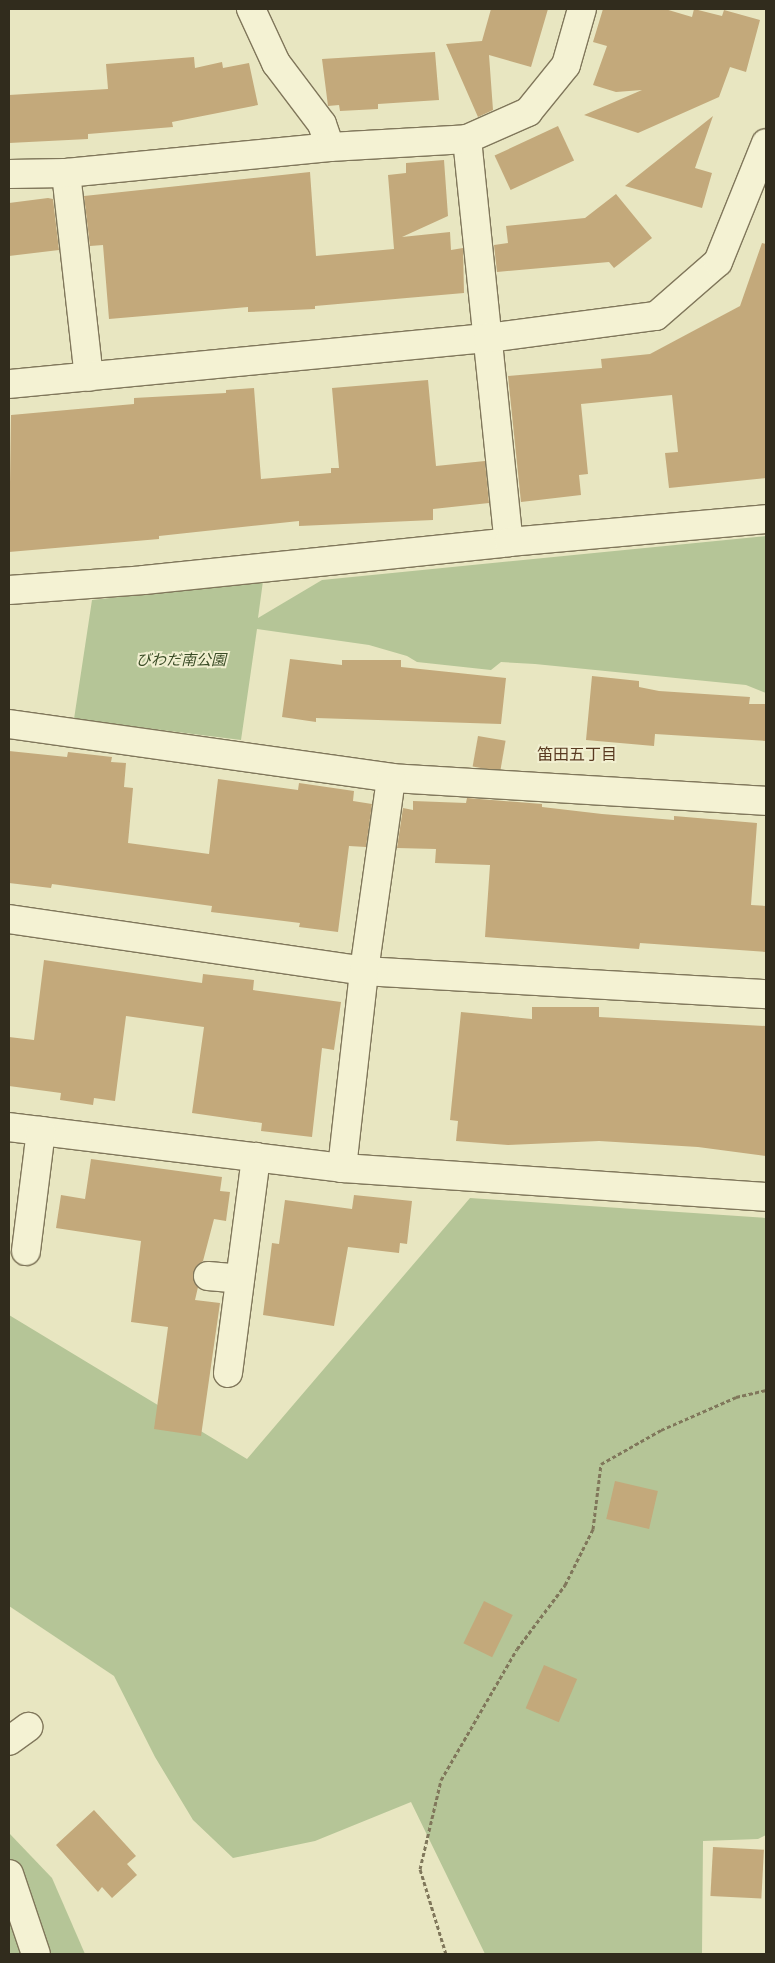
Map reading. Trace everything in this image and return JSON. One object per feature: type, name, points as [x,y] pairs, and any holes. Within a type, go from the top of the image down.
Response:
[{"type":"street","points":[[251,9],[276,63],[322,124],[330,147]]},
{"type":"street","points":[[9,174],[66,173],[330,147],[467,139],[528,112],[566,65],[582,9]]},
{"type":"street","points":[[467,139],[508,542]]},
{"type":"street","points":[[9,384],[488,338],[656,316],[718,262],[766,143]]},
{"type":"street","points":[[66,173],[89,377]]},
{"type":"street","points":[[9,590],[144,580],[508,542],[766,519]]},
{"type":"street","points":[[9,724],[392,778],[766,801]]},
{"type":"street","points":[[342,1168],[364,970],[392,778]]},
{"type":"street","points":[[9,919],[364,970],[766,994]]},
{"type":"street","points":[[9,1127],[342,1168],[766,1197]]},
{"type":"street","points":[[26,1250],[42,1131]]},
{"type":"street","points":[[228,1373],[256,1157]]},
{"type":"street","points":[[208,1276],[240,1279]]},
{"type":"street","points":[[9,1874],[36,1954]]},
{"type":"path","points":[[446,1954],[420,1870],[441,1780],[516,1649],[565,1585],[593,1529],[601,1464],[661,1430],[736,1397],[766,1390]]},
{"type":"green space","name":"びわだ南公園","points":[[766,536],[766,693],[746,685],[535,664],[501,662],[491,670],[417,662],[407,656],[369,645],[257,629],[241,740],[74,719],[92,600],[263,581],[258,618],[322,580]]},
{"type":"green space","points":[[470,1198],[766,1218],[766,1835],[758,1839],[703,1841],[702,1954],[485,1954],[411,1802],[315,1841],[233,1858],[193,1820],[155,1757],[114,1676],[9,1606],[9,1315],[247,1459]]},
{"type":"green space","points":[[9,1833],[52,1878],[85,1954],[9,1954]]},
{"type":"building","points":[[491,9],[548,9],[531,67],[489,55],[493,110],[478,117],[446,44],[482,41]]},
{"type":"building","points":[[603,9],[665,9],[692,17],[694,9],[722,16],[724,10],[760,20],[746,72],[730,67],[719,97],[638,133],[584,115],[642,90],[616,92],[593,85],[607,46],[593,42]]},
{"type":"building","points":[[435,52],[439,100],[378,104],[378,109],[340,111],[339,105],[328,106],[322,59]]},
{"type":"building","points":[[194,57],[195,68],[222,62],[223,68],[249,63],[258,105],[172,122],[173,127],[88,134],[88,139],[9,143],[9,95],[108,89],[106,64]]},
{"type":"building","points":[[713,116],[695,168],[712,173],[702,208],[625,186]]},
{"type":"building","points":[[558,126],[574,160],[511,190],[495,156]]},
{"type":"building","points":[[444,160],[448,216],[402,237],[450,232],[451,250],[463,248],[464,293],[315,306],[315,309],[248,312],[248,307],[109,319],[103,245],[90,246],[84,196],[310,172],[316,256],[394,249],[388,175],[406,173],[406,163]]},
{"type":"building","points":[[616,194],[652,238],[614,268],[609,262],[497,272],[494,245],[508,243],[506,226],[585,218]]},
{"type":"building","points":[[53,199],[59,250],[9,256],[9,203]]},
{"type":"building","points":[[762,243],[766,244],[766,478],[669,488],[665,453],[678,452],[672,395],[581,404],[588,474],[579,475],[581,495],[521,502],[508,376],[602,368],[601,359],[650,354],[740,306]]},
{"type":"building","points":[[428,380],[436,466],[485,461],[489,503],[433,509],[433,520],[299,526],[299,521],[159,536],[159,539],[9,552],[11,415],[134,404],[134,398],[226,393],[226,390],[254,388],[261,479],[331,473],[331,468],[339,468],[332,388]]},
{"type":"building","points":[[290,659],[342,665],[342,660],[401,660],[401,667],[506,678],[501,724],[316,718],[316,722],[282,717]]},
{"type":"building","points":[[592,676],[639,681],[639,687],[659,691],[750,697],[749,704],[766,704],[766,741],[655,734],[654,746],[586,740]]},
{"type":"building","points":[[478,736],[506,741],[500,771],[473,767]]},
{"type":"building","points":[[9,751],[67,757],[68,752],[112,757],[111,762],[126,763],[124,787],[133,788],[128,843],[209,854],[218,779],[298,790],[299,783],[354,791],[353,801],[372,804],[366,847],[349,846],[338,932],[299,927],[300,923],[211,912],[212,906],[52,884],[51,888],[9,883]]},
{"type":"building","points":[[467,798],[542,804],[542,807],[602,814],[674,820],[674,816],[757,823],[751,905],[766,906],[766,952],[640,943],[639,949],[485,937],[490,865],[435,863],[436,849],[397,848],[403,808],[413,810],[413,801],[466,803]]},
{"type":"building","points":[[44,960],[202,983],[203,974],[254,980],[253,990],[341,1002],[334,1050],[322,1048],[312,1137],[261,1131],[262,1123],[192,1113],[204,1027],[126,1016],[115,1101],[94,1098],[93,1105],[60,1100],[61,1093],[9,1086],[9,1037],[34,1040]]},
{"type":"building","points":[[532,1007],[599,1007],[599,1017],[766,1026],[766,1156],[698,1147],[599,1141],[508,1145],[456,1141],[458,1121],[450,1120],[461,1012],[532,1019]]},
{"type":"building","points":[[91,1159],[222,1177],[220,1191],[230,1192],[226,1221],[214,1219],[203,1261],[196,1267],[193,1274],[198,1287],[195,1300],[220,1303],[201,1436],[154,1429],[168,1327],[131,1322],[141,1241],[56,1228],[61,1195],[85,1199]]},
{"type":"building","points":[[354,1195],[412,1201],[407,1244],[400,1243],[399,1253],[348,1247],[334,1326],[263,1315],[272,1243],[279,1244],[285,1200],[352,1209]]},
{"type":"building","points":[[615,1481],[658,1491],[649,1529],[606,1519]]},
{"type":"building","points":[[484,1601],[513,1615],[492,1657],[463,1643]]},
{"type":"building","points":[[544,1665],[577,1679],[559,1722],[526,1708]]},
{"type":"building","points":[[94,1810],[136,1856],[127,1864],[137,1875],[112,1898],[102,1887],[98,1892],[56,1845]]},
{"type":"building","points":[[713,1847],[764,1850],[761,1899],[710,1896]]},
{"type":"district","name":"笛田五丁目","points":[[577,755]]}]
